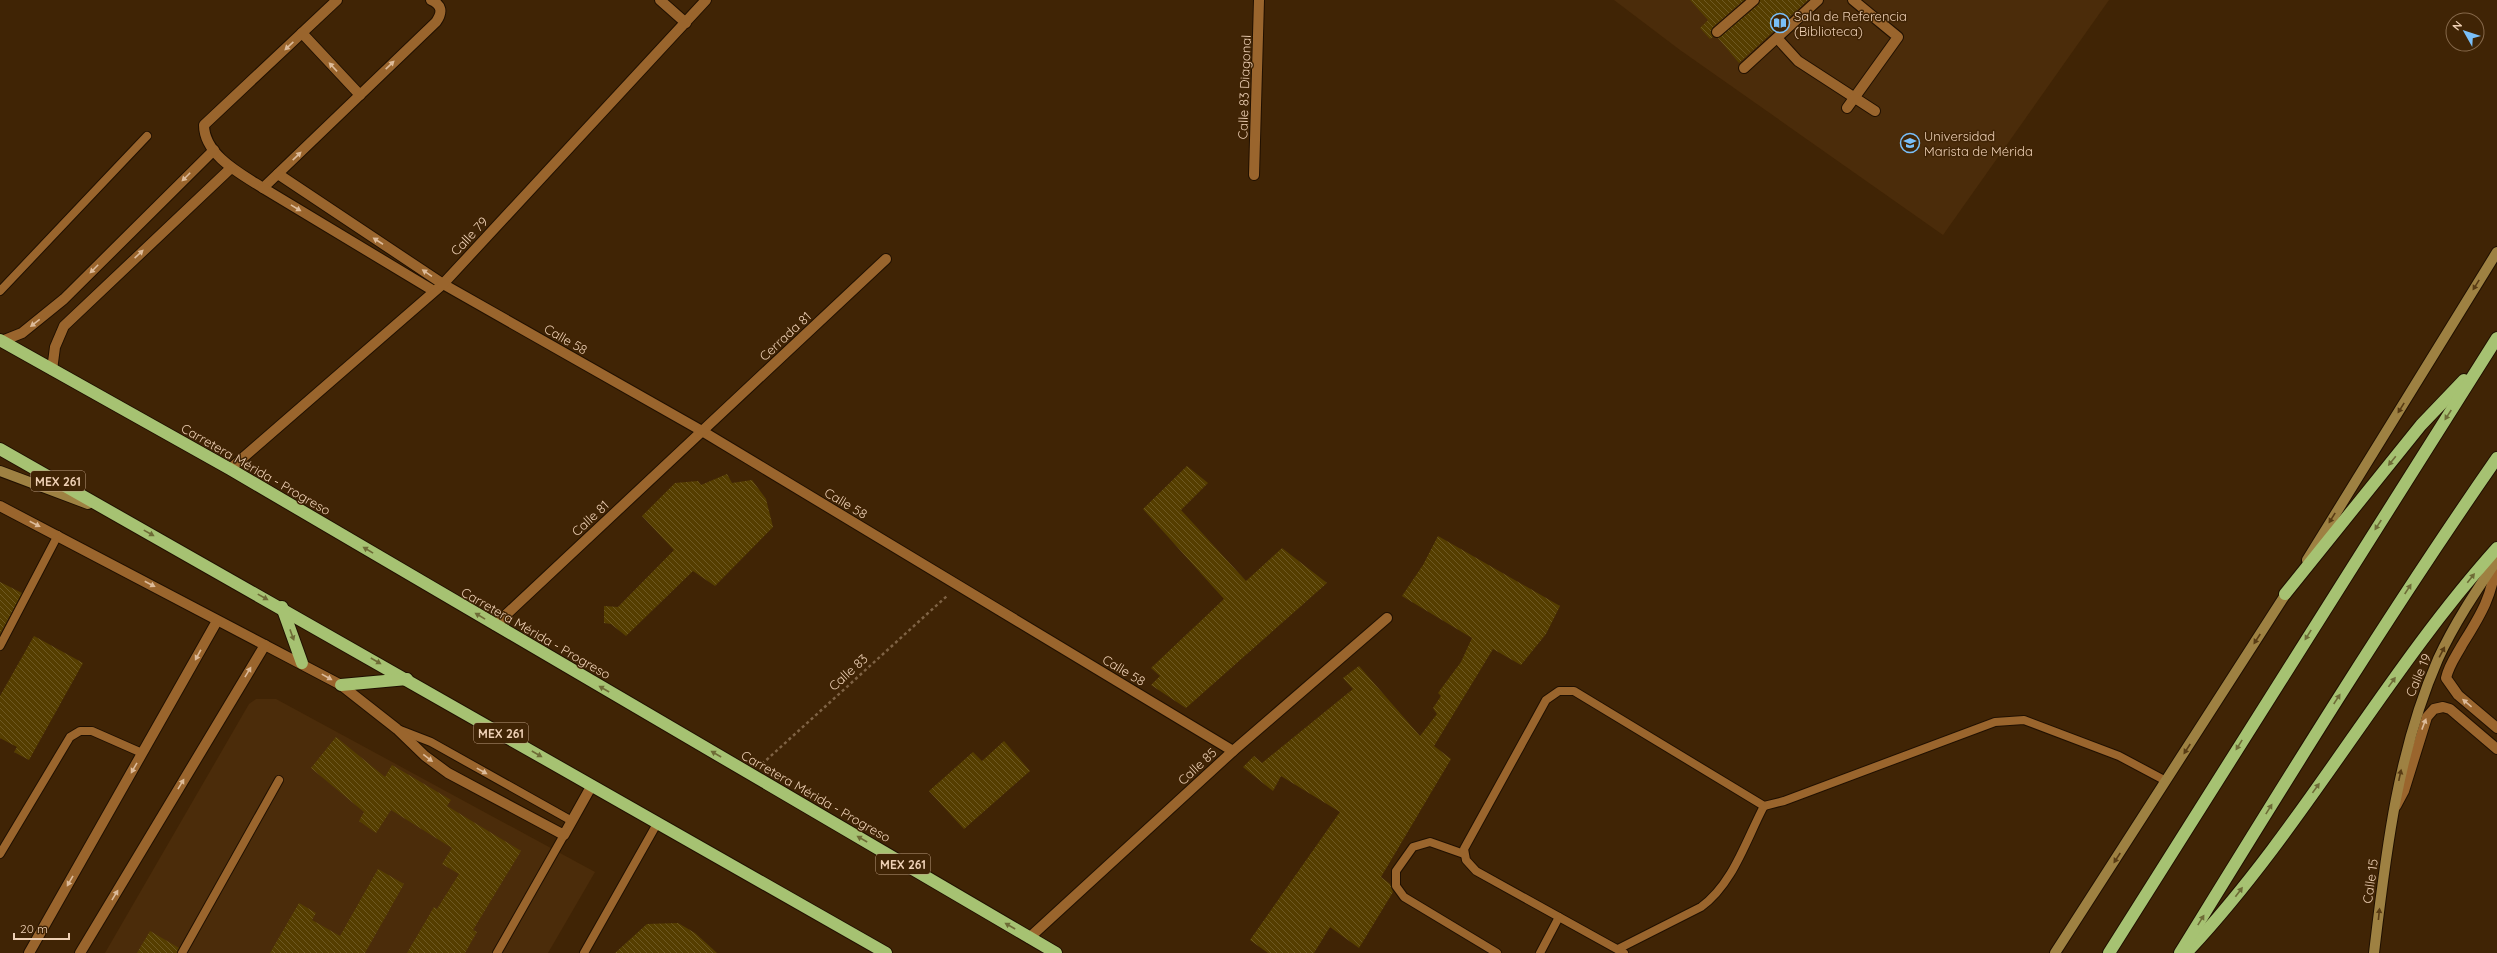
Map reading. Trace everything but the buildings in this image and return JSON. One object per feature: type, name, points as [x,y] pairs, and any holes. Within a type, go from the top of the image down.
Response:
[{"type":"highway","points":[[2109,953],[2497,338]]},
{"type":"highway","name":"Carretera Mérida - Progreso","points":[[1,340],[230,469],[1056,953]]},
{"type":"highway","points":[[2285,594],[2421,425],[2484,359]]},
{"type":"highway","name":"MEX 261","points":[[0,449],[282,607],[658,822],[881,952]]},
{"type":"highway","points":[[2180,953],[2324,719],[2438,542],[2497,458]]},
{"type":"highway","points":[[2186,953],[2222,915],[2274,847],[2426,635],[2497,548]]},
{"type":"highway","points":[[282,607],[302,664]]},
{"type":"highway","points":[[341,685],[407,679]]},
{"type":"main road","points":[[2055,953],[2285,594],[2497,252]]},
{"type":"main road","points":[[0,471],[116,514]]},
{"type":"main road","name":"Calle 19","points":[[2392,813],[2404,754],[2419,705],[2433,671],[2473,596],[2496,562]]},
{"type":"main road","name":"Calle 15","points":[[2374,953],[2392,813]]},
{"type":"street","points":[[338,0],[204,125],[204,135],[214,150],[231,168],[434,291]]},
{"type":"street","points":[[263,188],[441,15],[441,9],[437,3],[431,0]]},
{"type":"street","points":[[660,0],[686,23]]},
{"type":"street","name":"Calle 79","points":[[230,469],[443,284],[706,0]]},
{"type":"street","name":"Calle 83 Diagonal","points":[[1254,175],[1259,0]]},
{"type":"street","points":[[1717,32],[1754,0]]},
{"type":"street","points":[[1744,68],[1778,39],[1818,0]]},
{"type":"street","points":[[1847,108],[1898,37],[1853,0]]},
{"type":"street","points":[[302,33],[360,95]]},
{"type":"street","points":[[1778,39],[1798,60],[1875,111]]},
{"type":"street","points":[[1,340],[22,333],[64,299],[214,150]]},
{"type":"street","points":[[52,370],[55,347],[64,326],[231,168]]},
{"type":"street","name":"Calle 58","points":[[278,174],[443,284],[702,431],[1233,750]]},
{"type":"street","name":"Cerrada 81","points":[[702,431],[886,259]]},
{"type":"street","name":"Calle 81","points":[[495,625],[702,431]]},
{"type":"street","points":[[0,506],[58,535],[217,621],[341,685],[397,729],[425,756],[448,772],[564,835],[592,785]]},
{"type":"street","points":[[2496,562],[2494,581],[2490,595],[2448,668],[2446,678],[2458,695],[2497,728]]},
{"type":"street","name":"Calle 85","points":[[1029,938],[1233,750],[1387,618]]},
{"type":"street","points":[[29,953],[217,621]]},
{"type":"street","points":[[80,953],[265,645]]},
{"type":"street","points":[[2392,813],[2404,791],[2427,717],[2434,708],[2443,707],[2450,709],[2497,749]]},
{"type":"lane","points":[[0,291],[147,136]]},
{"type":"lane","points":[[0,646],[58,535]]},
{"type":"lane","points":[[1764,806],[1723,887],[1713,898],[1621,951],[1476,871],[1466,860],[1464,854],[1464,849],[1546,700],[1559,691],[1574,691],[1764,806],[1784,801],[1995,722],[2024,720],[2119,756],[2166,781]]},
{"type":"lane","points":[[397,729],[431,742],[572,821]]},
{"type":"lane","points":[[0,854],[70,737],[80,731],[92,731],[142,753]]},
{"type":"lane","points":[[182,953],[279,780]]},
{"type":"lane","points":[[584,953],[658,822]]},
{"type":"lane","points":[[497,953],[564,835]]},
{"type":"lane","points":[[1464,854],[1430,842],[1413,847],[1396,871],[1396,886],[1404,897],[1497,953]]},
{"type":"lane","points":[[1540,953],[1559,917]]},
{"type":"path","name":"Calle 83","points":[[750,774],[959,586]]},
{"type":"shaded area","name":"Universidad Marista de Mérida","points":[[1614,0],[2109,0],[1943,235],[1680,50]]},
{"type":"shaded area","points":[[256,699],[276,699],[595,872],[548,953],[105,953],[249,704]]},
{"type":"place","name":"Sala de Referencia (Biblioteca)","points":[[1780,23]]},
{"type":"place","name":"Universidad Marista de Mérida","points":[[1910,143]]}]
